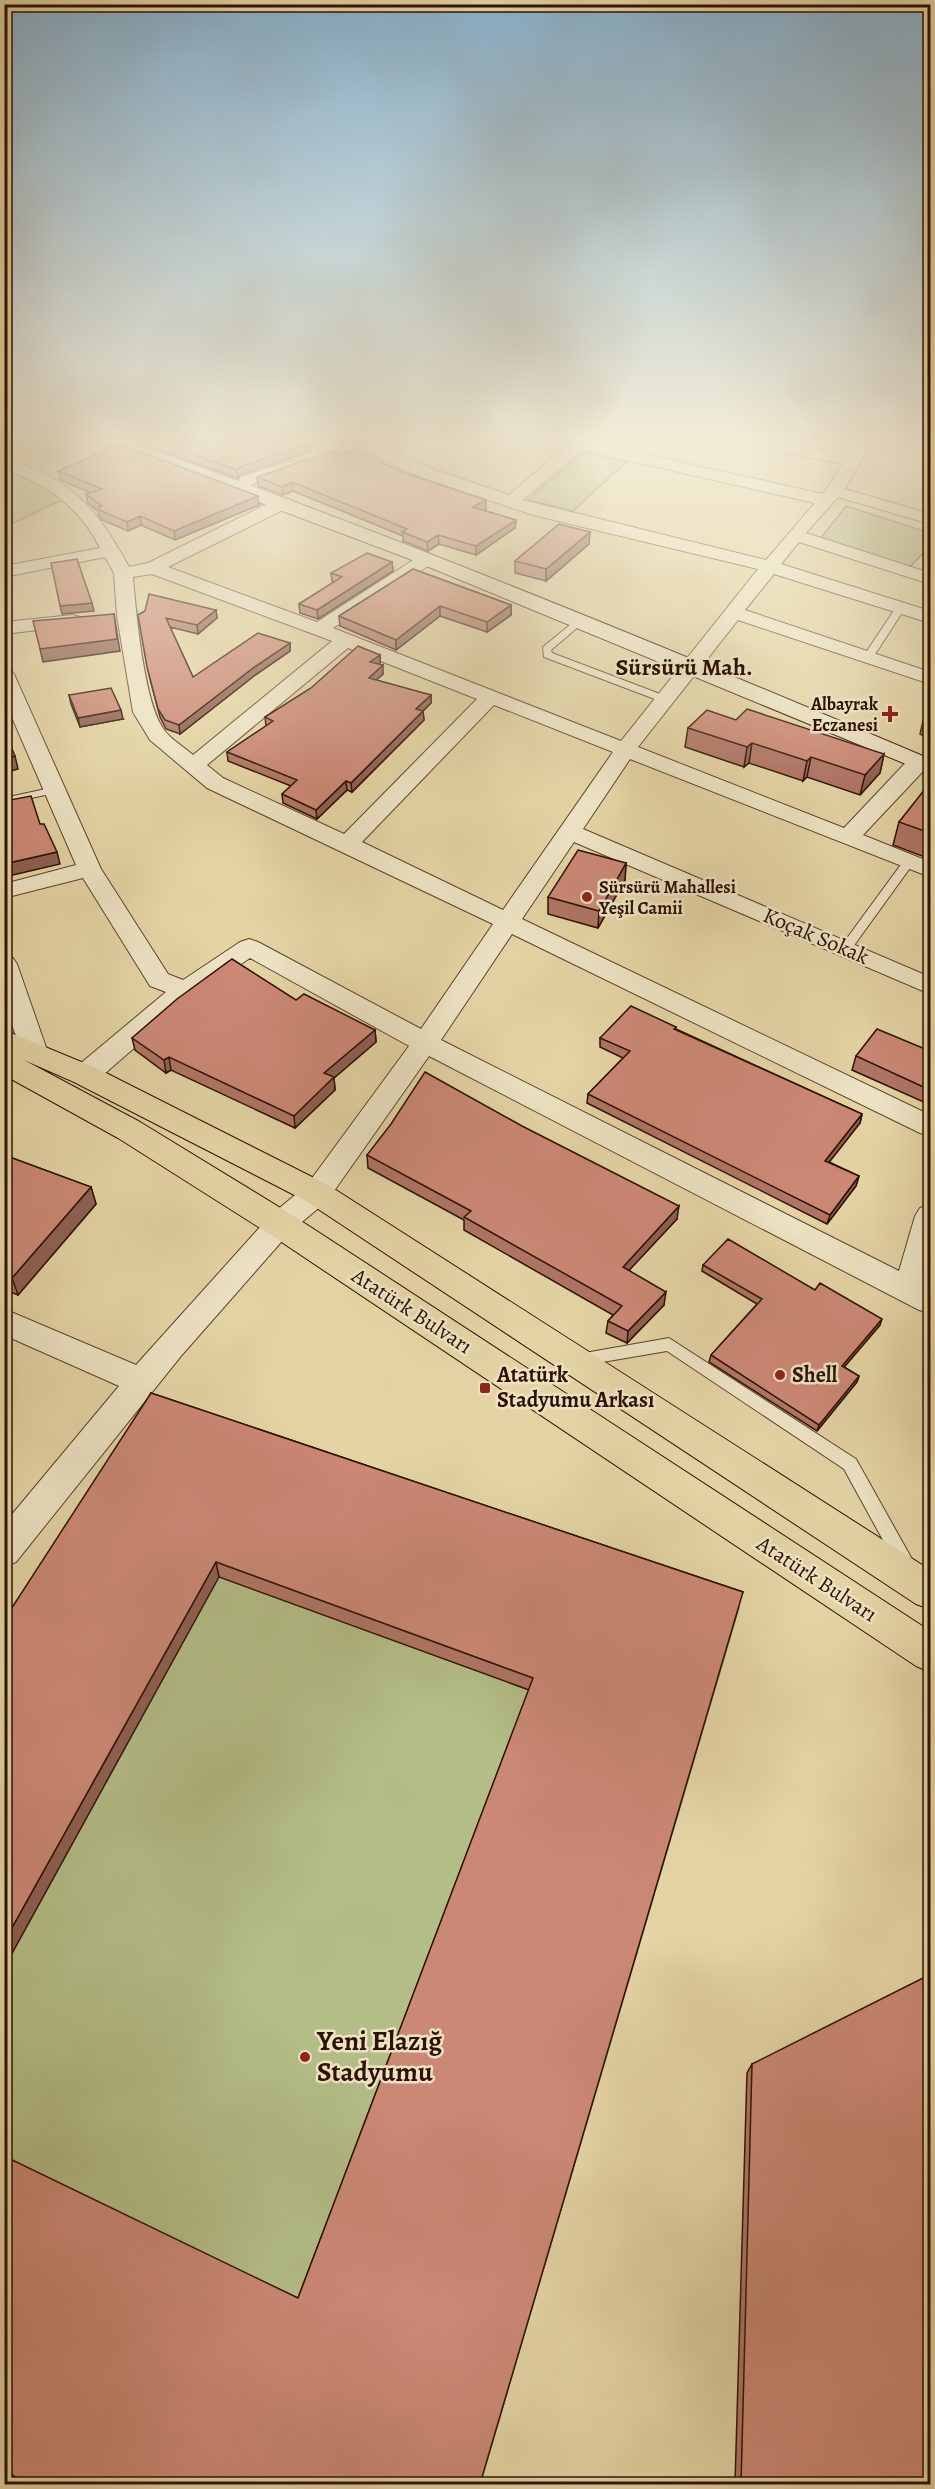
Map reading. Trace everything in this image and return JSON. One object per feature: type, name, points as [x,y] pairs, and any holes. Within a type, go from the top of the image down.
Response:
[{"type":"main road","points":[[410,552],[579,622],[694,663]]},
{"type":"main road","points":[[420,552],[926,760]]},
{"type":"main road","points":[[15,1051],[85,1075],[317,1193],[922,1585]]},
{"type":"main road","name":"Atatürk Bulvarı","points":[[15,1051],[129,1130],[280,1224],[930,1653]]},
{"type":"street","points":[[4,572],[104,552]]},
{"type":"street","points":[[111,552],[123,573],[108,618],[143,712],[157,736],[215,783],[347,844],[506,923],[930,1126]]},
{"type":"street","points":[[123,573],[153,568],[185,552]]},
{"type":"street","points":[[709,552],[771,567],[930,617]]},
{"type":"street","points":[[4,1551],[142,1382],[280,1224],[317,1193],[425,1043],[625,750],[782,552]]},
{"type":"street","points":[[848,552],[930,579]]},
{"type":"street","points":[[319,629],[427,559]]},
{"type":"street","points":[[153,568],[319,629],[930,870]]},
{"type":"street","points":[[734,613],[930,678]]},
{"type":"street","points":[[4,628],[108,618]]},
{"type":"street","points":[[193,766],[345,640]]},
{"type":"street","points":[[4,674],[89,869],[159,980],[185,990]]},
{"type":"street","points":[[347,844],[490,697]]},
{"type":"street","points":[[848,837],[926,760]]},
{"type":"street","name":"Koçak Sokak","points":[[568,831],[846,948],[930,986]]},
{"type":"street","points":[[4,891],[89,869]]},
{"type":"street","points":[[85,1075],[185,990],[249,947],[425,1043],[920,1295],[930,1216]]},
{"type":"street","points":[[4,963],[15,1051]]},
{"type":"street","points":[[4,1321],[142,1382]]},
{"type":"lane","points":[[868,657],[900,608]]},
{"type":"lane","points":[[579,622],[546,649],[547,656],[664,699]]},
{"type":"lane","points":[[4,801],[54,790]]},
{"type":"lane","points":[[846,948],[909,861]]},
{"type":"lane","points":[[575,1360],[669,1344],[850,1464],[922,1585]]},
{"type":"green space","points":[[860,552],[924,552],[909,568]]},
{"type":"green space","name":"Yeni Elazığ Stadyumu","points":[[155,1409],[739,1607],[480,2484],[37,2484],[5,2467],[4,1646]]},
{"type":"building","points":[[526,552],[566,552],[546,569],[515,561]]},
{"type":"building","points":[[367,553],[392,562],[317,610],[299,604],[342,577],[331,573]]},
{"type":"building","points":[[77,559],[92,603],[60,606],[51,563]]},
{"type":"building","points":[[413,569],[511,605],[487,622],[440,606],[396,640],[339,616]]},
{"type":"building","points":[[149,594],[216,610],[197,625],[166,618],[193,677],[258,633],[290,643],[253,668],[179,725],[165,720],[158,709],[147,667],[138,615],[145,611]]},
{"type":"building","points":[[114,614],[117,639],[40,649],[33,621]]},
{"type":"building","points":[[358,646],[380,655],[370,662],[383,665],[369,678],[431,695],[416,709],[423,711],[351,783],[346,781],[316,810],[282,794],[297,780],[227,752],[273,721],[265,717],[311,688]]},
{"type":"building","points":[[111,688],[121,710],[78,718],[69,695]]},
{"type":"building","points":[[747,709],[884,754],[865,775],[811,757],[807,761],[752,743],[747,747],[688,728],[707,710],[736,720]]},
{"type":"building","points":[[930,715],[930,725],[923,721]]},
{"type":"building","points":[[4,730],[15,756],[4,759]]},
{"type":"building","points":[[925,789],[930,791],[930,833],[899,822]]},
{"type":"building","points":[[31,796],[40,824],[44,824],[57,852],[4,864],[4,801]]},
{"type":"building","points":[[578,850],[626,863],[599,911],[548,897]]},
{"type":"building","points":[[232,959],[296,1000],[304,994],[375,1030],[324,1073],[334,1077],[294,1116],[169,1057],[164,1060],[132,1038],[177,999]]},
{"type":"building","points":[[631,1006],[676,1027],[674,1029],[862,1114],[825,1161],[859,1176],[830,1215],[588,1094],[630,1051],[600,1038]]},
{"type":"building","points":[[877,1029],[930,1051],[930,1090],[856,1056]]},
{"type":"building","points":[[425,1072],[522,1126],[679,1206],[623,1267],[666,1292],[628,1331],[608,1321],[622,1306],[464,1217],[471,1211],[367,1155],[391,1124]]},
{"type":"building","points":[[4,1155],[91,1187],[12,1278],[4,1275]]},
{"type":"building","points":[[728,1239],[815,1290],[820,1283],[882,1319],[842,1366],[859,1376],[819,1425],[711,1355],[762,1299],[703,1265]]},
{"type":"building","name":"Yeni Elazığ Stadyumu","points":[[151,1393],[743,1592],[480,2484],[30,2484],[4,2471],[4,2156],[298,2298],[533,1678],[216,1562],[4,1942],[4,1620]]},
{"type":"building","points":[[923,1978],[930,1979],[930,2484],[741,2484],[752,2064]]},
{"type":"place","name":"Albayrak Eczanesi","points":[[890,714]]},
{"type":"place","name":"Sürsürü Mahallesi Yeşil Camii","points":[[587,897]]},
{"type":"place","name":"Shell","points":[[780,1375]]},
{"type":"place","name":"Atatürk Stadyumu Arkası","points":[[485,1388]]},
{"type":"place","name":"Yeni Elazığ Stadyumu","points":[[305,2057]]},
{"type":"district","name":"Sürsürü Mah.","points":[[684,667]]}]
